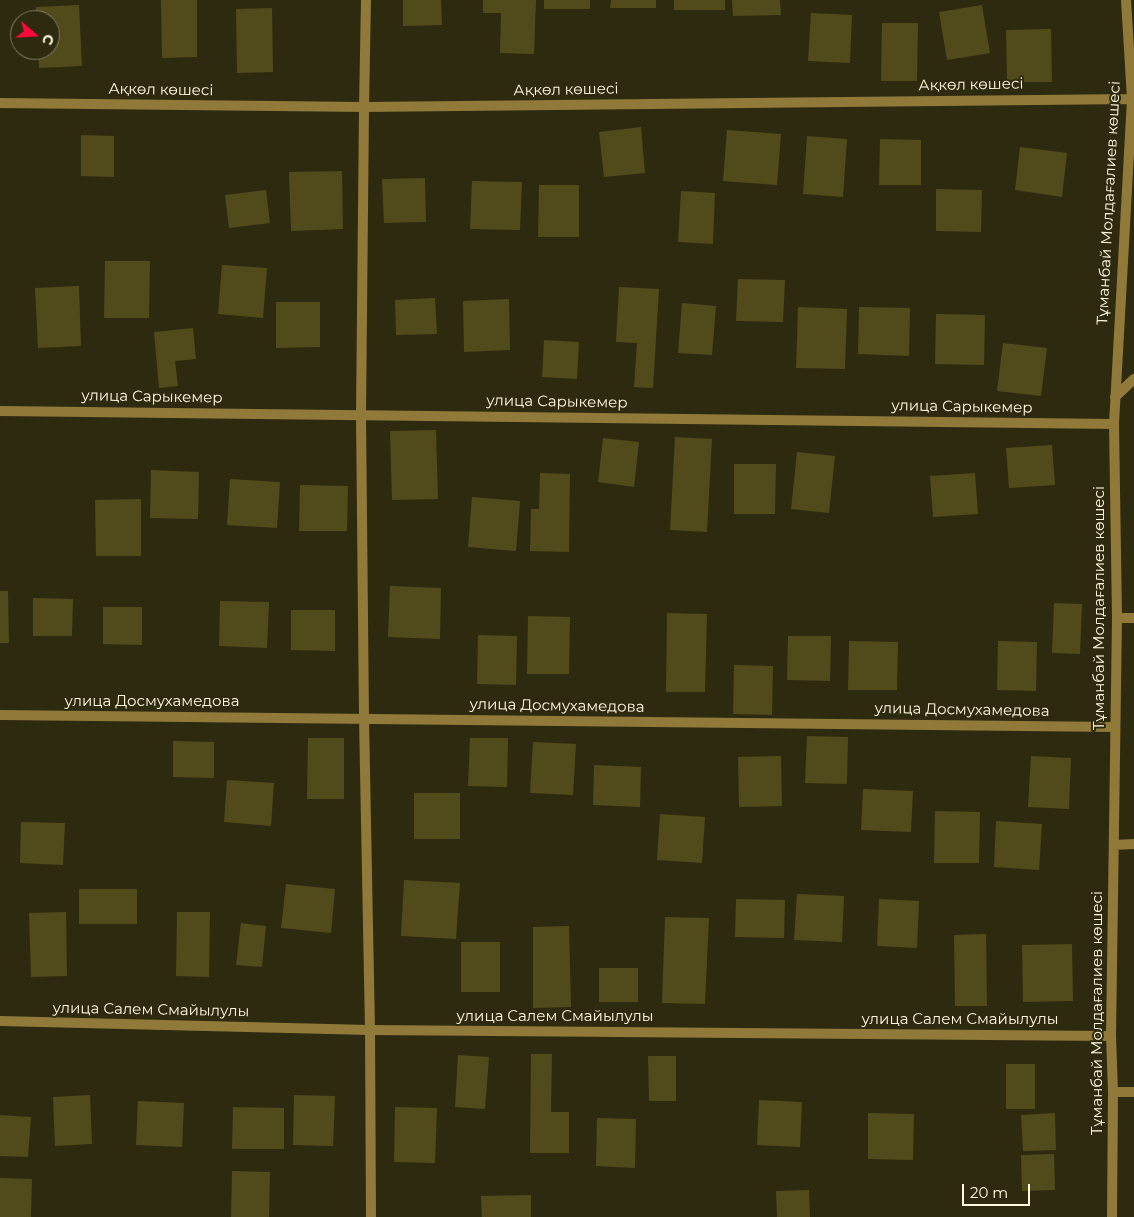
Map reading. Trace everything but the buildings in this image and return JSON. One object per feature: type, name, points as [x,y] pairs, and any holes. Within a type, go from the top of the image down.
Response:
[{"type":"street","points":[[366,0],[361,415],[371,1217]]},
{"type":"street","name":"Тұманбай Молдағалиев көшесі","points":[[1112,1217],[1111,1036],[1117,618],[1114,397],[1132,151],[1132,98],[1126,0]]},
{"type":"street","name":"Ақкөл көшесі","points":[[0,103],[364,107],[1132,98]]},
{"type":"street","points":[[1114,397],[1134,379]]},
{"type":"street","name":"улица Сарыкемер","points":[[0,411],[1114,424]]},
{"type":"street","points":[[1117,618],[1134,618]]},
{"type":"street","name":"улица Досмухамедова","points":[[0,715],[1114,727]]},
{"type":"street","points":[[1114,845],[1134,844]]},
{"type":"street","name":"улица Салем Смайылулы","points":[[0,1021],[370,1030],[1111,1036]]},
{"type":"street","points":[[1112,1092],[1134,1092]]}]
